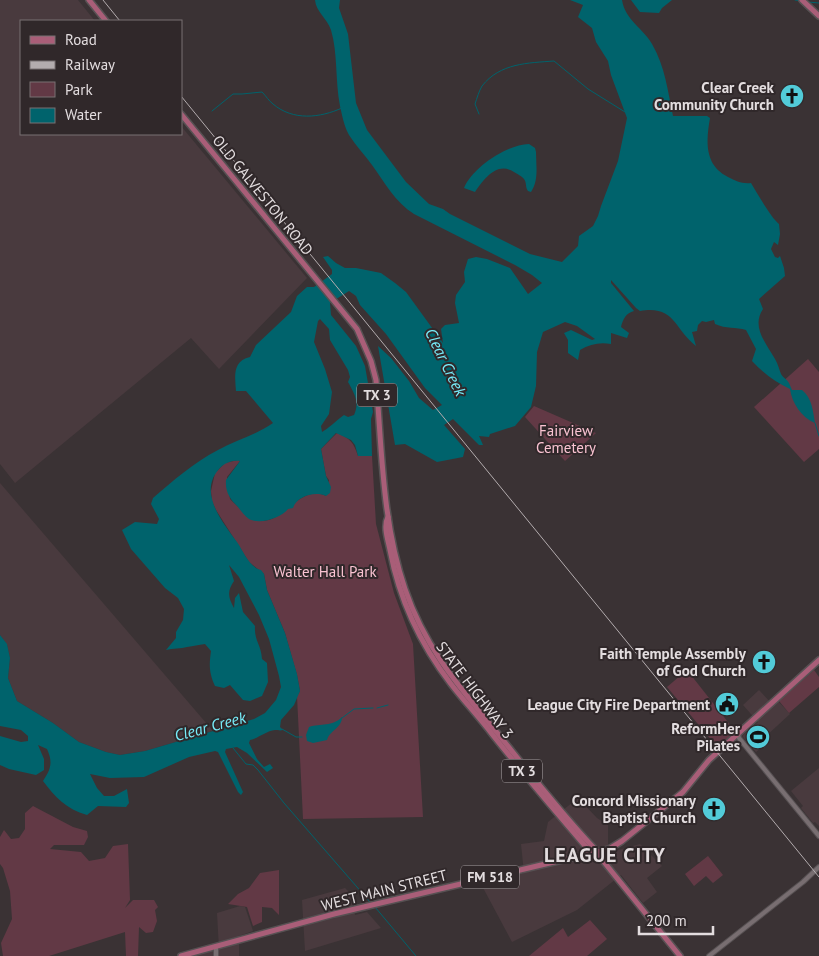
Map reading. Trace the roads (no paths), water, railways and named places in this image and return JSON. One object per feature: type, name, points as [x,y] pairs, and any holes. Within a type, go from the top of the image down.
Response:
[{"type":"main road","points":[[89,0],[105,20]]},
{"type":"main road","points":[[802,0],[819,16]]},
{"type":"main road","name":"OLD GALVESTON ROAD","points":[[182,115],[326,292]]},
{"type":"main road","name":"STATE HIGHWAY 3","points":[[326,292],[357,329],[372,361],[376,380],[388,517],[404,587],[415,616],[435,653],[466,696],[593,847],[595,852],[680,956]]},
{"type":"main road","name":"FM 518","points":[[595,852],[609,849],[622,841],[683,792],[700,768],[819,660]]},
{"type":"main road","name":"WEST MAIN STREET","points":[[181,956],[376,904],[595,852]]},
{"type":"street","points":[[738,734],[739,738],[819,836]]},
{"type":"street","points":[[709,956],[803,882],[819,867]]},
{"type":"street","points":[[216,946],[216,956]]},
{"type":"water","name":"Clear Creek","points":[[315,0],[340,0],[339,8],[348,34],[356,103],[367,130],[406,182],[429,204],[443,209],[530,254],[562,262],[578,246],[579,236],[593,226],[598,216],[618,161],[627,118],[611,75],[608,61],[596,42],[592,28],[578,17],[583,5],[570,0],[622,0],[630,18],[648,38],[660,61],[666,79],[673,116],[707,116],[710,118],[708,152],[714,166],[734,180],[742,183],[751,183],[779,224],[778,245],[774,242],[771,249],[775,257],[778,258],[780,256],[785,276],[759,299],[763,309],[760,316],[759,329],[781,374],[792,390],[802,390],[808,397],[812,405],[815,423],[805,417],[798,409],[790,389],[770,377],[752,361],[756,349],[746,330],[719,326],[715,324],[714,320],[702,321],[698,325],[697,331],[692,332],[696,346],[667,315],[652,310],[640,311],[636,308],[611,280],[611,283],[634,311],[625,317],[621,327],[629,333],[627,338],[611,333],[611,344],[599,343],[584,348],[580,350],[578,360],[568,353],[568,340],[564,333],[571,330],[592,340],[595,339],[577,326],[565,322],[543,332],[537,352],[536,386],[531,407],[515,426],[490,434],[489,437],[479,436],[483,445],[479,445],[453,419],[444,425],[465,449],[463,457],[437,462],[405,444],[395,445],[378,346],[391,358],[409,381],[419,398],[433,410],[442,405],[425,388],[386,334],[360,305],[356,296],[349,291],[330,303],[331,315],[356,346],[365,366],[373,412],[371,419],[372,456],[358,456],[355,445],[351,440],[336,433],[321,449],[326,476],[331,487],[330,493],[326,496],[312,494],[302,498],[298,500],[293,508],[288,509],[275,518],[264,521],[249,519],[227,492],[226,480],[240,461],[226,463],[222,466],[215,475],[211,485],[211,495],[218,515],[253,566],[264,574],[267,590],[285,633],[297,674],[300,691],[294,705],[281,720],[280,727],[283,730],[269,732],[250,740],[249,743],[257,759],[264,767],[270,764],[273,768],[267,772],[247,753],[237,747],[226,749],[225,752],[243,792],[241,795],[218,752],[215,751],[189,757],[144,777],[110,778],[90,774],[97,788],[104,796],[114,796],[127,789],[129,803],[126,807],[98,806],[87,815],[62,802],[43,781],[50,765],[47,749],[38,745],[44,759],[44,770],[36,775],[0,765],[0,736],[21,742],[28,741],[28,736],[21,730],[0,726],[0,635],[7,644],[10,658],[8,678],[17,701],[53,723],[79,742],[106,752],[120,755],[145,751],[254,719],[265,713],[276,700],[281,687],[279,676],[269,639],[239,577],[229,565],[234,581],[229,591],[230,601],[234,608],[235,598],[239,593],[243,612],[255,626],[262,659],[267,663],[268,682],[262,696],[250,701],[243,700],[230,685],[224,688],[215,686],[210,669],[211,651],[205,644],[166,650],[176,638],[176,632],[183,620],[184,609],[178,598],[165,588],[131,549],[122,530],[135,522],[157,524],[159,519],[151,504],[153,498],[200,460],[273,423],[246,391],[236,391],[237,366],[244,359],[250,357],[256,345],[291,312],[297,296],[307,287],[314,287],[332,274],[332,270],[323,257],[328,256],[345,268],[356,268],[381,273],[395,283],[406,292],[443,343],[441,329],[445,325],[459,323],[455,303],[456,295],[465,282],[464,272],[468,259],[476,257],[487,259],[510,268],[528,294],[542,283],[515,265],[414,214],[396,198],[349,135],[346,128],[338,96],[335,48],[331,30]],"holes":[[[320,319],[329,329],[330,340],[348,370],[350,377],[348,382],[356,398],[356,410],[354,415],[348,417],[344,415],[322,432],[321,426],[329,414],[332,392],[314,342]]]},
{"type":"water","points":[[631,0],[672,0],[659,13],[640,12]]},
{"type":"water","points":[[529,144],[535,148],[537,168],[534,187],[531,192],[527,190],[525,180],[522,177],[508,169],[497,170],[492,173],[475,192],[464,188],[475,172],[491,158],[510,148]]},
{"type":"water","points":[[342,717],[340,724],[327,740],[313,743],[307,741],[306,735],[309,727],[330,724]]},
{"type":"waterway","points":[[795,0],[801,1]]},
{"type":"waterway","points":[[808,2],[819,3]]},
{"type":"waterway","points":[[479,114],[475,104],[482,86],[489,78],[515,66],[554,61],[588,89],[625,112]]},
{"type":"waterway","points":[[212,111],[233,94],[262,92],[272,103],[281,109],[298,115],[316,116],[342,108]]},
{"type":"waterway","points":[[815,423],[819,436]]},
{"type":"waterway","points":[[377,708],[388,705]]},
{"type":"waterway","points":[[342,718],[354,709],[373,708]]},
{"type":"waterway","points":[[282,729],[296,737],[302,737]]},
{"type":"waterway","points":[[233,748],[246,764],[253,765],[258,770],[284,803],[370,902]]},
{"type":"waterway","points":[[375,907],[416,956]]},
{"type":"railway","points":[[103,0],[119,20]]},
{"type":"railway","points":[[182,97],[819,877]]},
{"type":"place","name":"Clear Creek Community Church","points":[[792,96]]},
{"type":"place","name":"Faith Temple Assembly of God Church","points":[[764,662]]},
{"type":"place","name":"League City Fire Department","points":[[727,704]]},
{"type":"place","name":"ReformHer Pilates","points":[[758,737]]},
{"type":"place","name":"Concord Missionary Baptist Church","points":[[714,809]]},
{"type":"district","name":"LEAGUE CITY","points":[[605,855]]},
{"type":"park label","name":"Fairview Cemetery","points":[[566,438]]},
{"type":"park label","name":"Walter Hall Park","points":[[325,571]]}]
